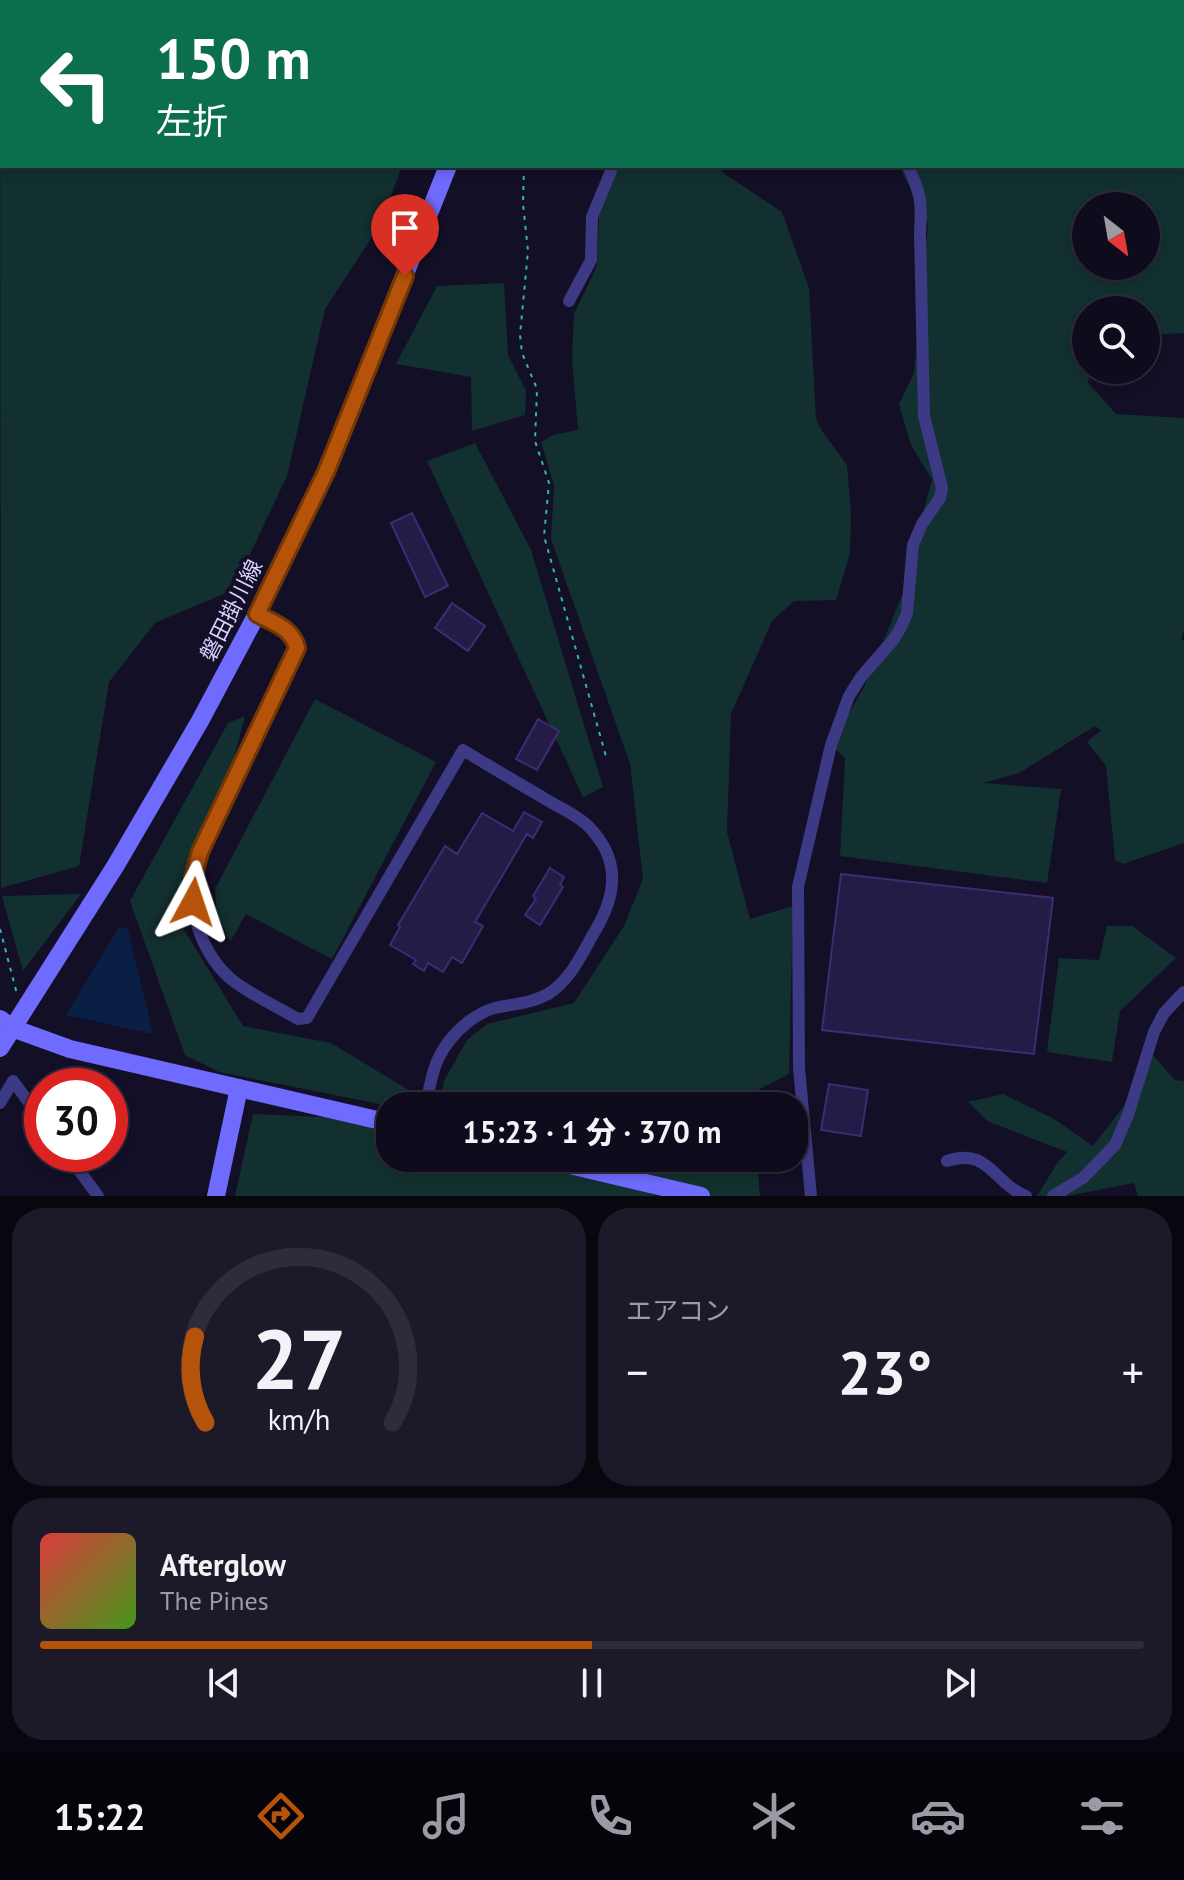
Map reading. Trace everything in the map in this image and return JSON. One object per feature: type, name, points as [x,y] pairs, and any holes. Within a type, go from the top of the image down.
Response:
[{"type":"main road","name":"磐田掛川線","points":[[0,1048],[11,1019],[116,865],[200,721],[257,614],[326,472],[447,168]]},
{"type":"main road","points":[[11,1019],[70,1049],[376,1120]]},
{"type":"main road","points":[[216,1196],[239,1088]]},
{"type":"main road","points":[[599,1172],[701,1196]]},
{"type":"street","points":[[569,301],[591,260],[592,217],[612,168]]},
{"type":"street","points":[[811,1196],[799,1068],[798,887],[831,745],[849,696],[894,639],[907,613],[913,545],[922,524],[940,498],[942,488],[924,416],[922,206],[909,168]]},
{"type":"street","points":[[257,614],[286,628],[295,639],[297,648],[200,852],[193,878],[193,902],[203,940],[212,957],[238,984],[298,1019],[307,1018],[463,750],[587,824],[605,846],[613,887],[610,901],[604,917],[570,974],[548,994],[491,1009],[473,1018],[442,1048],[431,1074],[428,1092]]},
{"type":"street","points":[[1053,1196],[1083,1178],[1115,1145],[1128,1115],[1154,1032],[1164,1013],[1184,992]]},
{"type":"street","points":[[0,1103],[13,1081],[24,1096]]},
{"type":"street","points":[[947,1161],[962,1156],[974,1158],[1026,1196]]},
{"type":"street","points":[[80,1172],[98,1196]]},
{"type":"path","points":[[524,168],[523,204],[528,251],[520,335],[522,353],[537,389],[535,441],[549,483],[544,536],[607,760]]},
{"type":"path","points":[[0,929],[11,1019]]},
{"type":"green space","points":[[0,168],[401,168],[380,225],[325,309],[287,476],[233,590],[155,623],[109,682],[79,866],[1,888]]},
{"type":"green space","points":[[618,168],[720,168],[782,212],[809,288],[816,419],[847,465],[850,553],[836,600],[794,601],[772,621],[731,714],[727,832],[750,919],[793,906],[789,1074],[754,1092],[442,1092],[444,1081],[467,1040],[487,1024],[574,1003],[624,926],[643,879],[630,764],[551,539],[554,485],[541,442],[553,435],[578,430],[572,360],[574,314],[597,266],[599,216]]},
{"type":"green space","points":[[900,168],[1184,168],[1184,333],[1160,334],[1160,296],[1072,296],[1072,384],[1089,384],[1116,414],[1184,418],[1184,631],[1181,639],[1184,640],[1184,843],[1123,864],[1115,860],[1106,766],[1087,742],[1101,730],[1095,726],[1019,773],[983,783],[1061,789],[1047,883],[840,856],[845,758],[831,745],[865,685],[909,579],[911,557],[932,480],[911,445],[899,404],[914,373],[928,224]]},
{"type":"green space","points":[[504,283],[508,355],[526,391],[525,415],[472,431],[471,377],[396,364],[437,286]]},
{"type":"green space","points":[[475,443],[531,550],[603,787],[583,797],[427,461]]},
{"type":"green space","points":[[315,699],[436,762],[332,959],[246,914],[230,942],[217,914],[215,889]]},
{"type":"green space","points":[[245,716],[221,808],[183,928],[243,1026],[331,1043],[412,1092],[376,1092],[376,1103],[219,1072],[185,1055],[130,901],[228,723]]},
{"type":"green space","points":[[81,894],[23,971],[2,896]]},
{"type":"green space","points":[[1107,926],[1132,926],[1176,958],[1120,1011],[1112,1062],[1047,1052],[1059,958],[1099,960]]},
{"type":"green space","points":[[1148,1050],[1175,1080],[1184,1081],[1184,1196],[1138,1196],[1134,1183],[1067,1196],[1037,1196],[1067,1152],[987,1121],[968,1102],[1003,1094],[1054,1119],[1093,1146],[1133,1094]]},
{"type":"green space","points":[[253,1114],[376,1119],[376,1172],[616,1172],[609,1176],[657,1196],[235,1196]]},
{"type":"green space","points":[[626,1172],[758,1172],[760,1196],[711,1196]]},
{"type":"water","points":[[119,927],[128,929],[153,1034],[66,1015]]},
{"type":"building","points":[[412,513],[448,586],[425,597],[391,523]]},
{"type":"building","points":[[452,603],[485,626],[468,651],[435,628]]},
{"type":"building","points":[[538,719],[559,731],[537,770],[516,759]]},
{"type":"building","points":[[524,812],[542,822],[533,838],[527,834],[475,922],[483,926],[462,963],[452,957],[443,972],[428,963],[424,971],[413,964],[416,960],[390,945],[400,927],[398,925],[445,846],[457,854],[482,813],[513,831]]},
{"type":"building","points":[[550,868],[564,877],[560,885],[563,887],[540,925],[525,915]]},
{"type":"building","points":[[841,874],[1053,898],[1034,1054],[822,1030]]},
{"type":"building","points":[[829,1084],[868,1090],[861,1136],[821,1130]]},
{"type":"route","points":[[193,902],[193,878],[200,852],[297,648],[295,639],[286,628],[257,614],[326,472],[405,276]]}]
